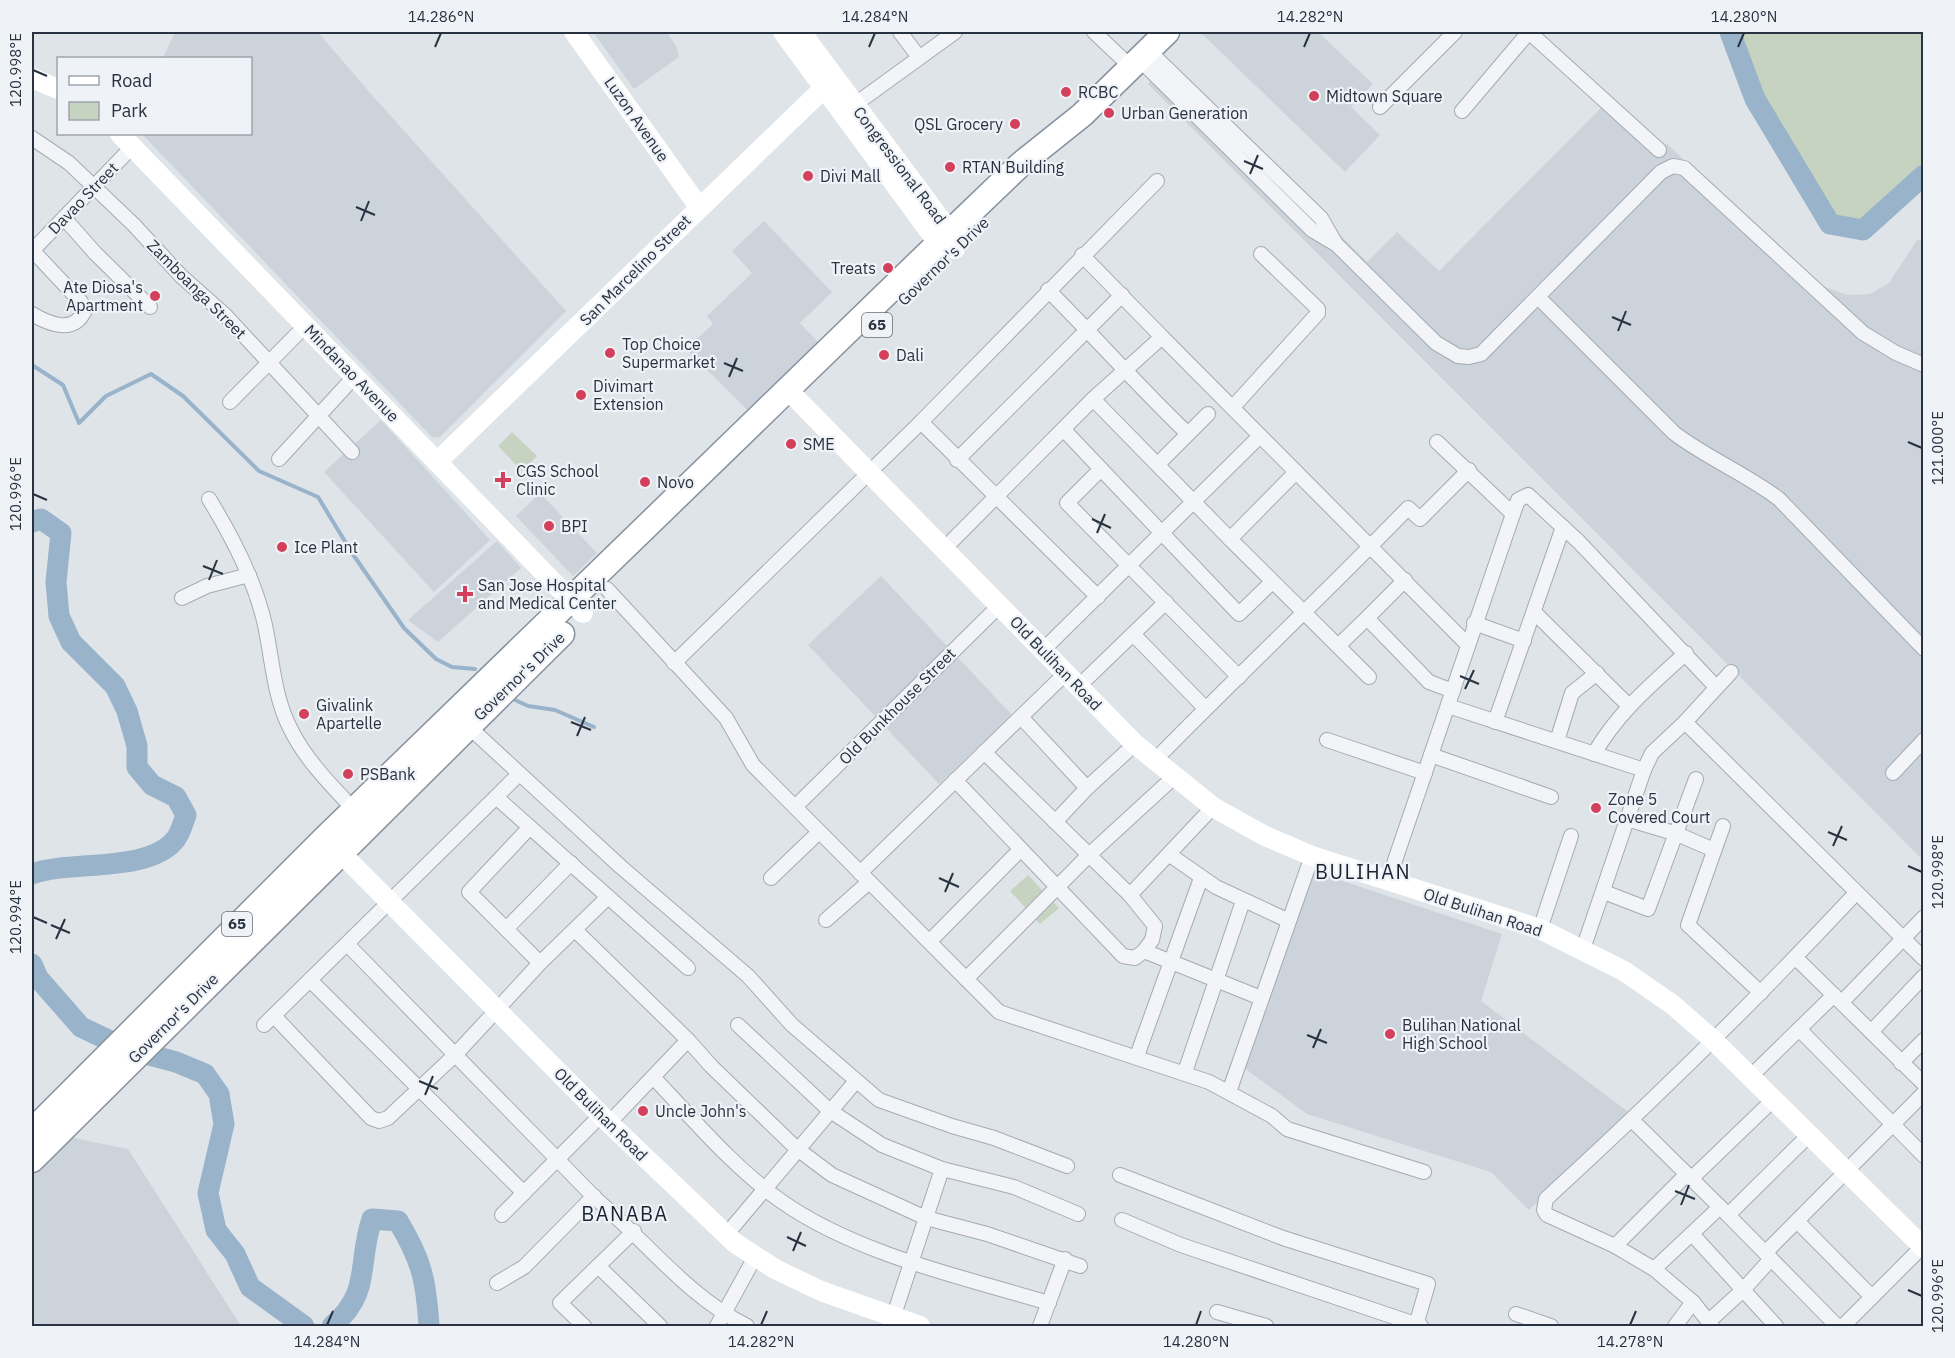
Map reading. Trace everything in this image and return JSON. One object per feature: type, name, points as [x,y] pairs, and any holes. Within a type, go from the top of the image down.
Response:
[{"type":"highway","name":"Governor's Drive","points":[[32,1160],[72,1105],[333,844],[793,396],[948,241],[1022,163],[1082,115],[1167,32]]},
{"type":"highway","name":"Governor's Drive","points":[[361,817],[468,726],[577,607],[607,590],[793,396]]},
{"type":"highway","name":"Governor's Drive","points":[[32,1131],[72,1105]]},
{"type":"street","name":"Luzon Avenue","points":[[574,32],[699,207]]},
{"type":"street","name":"Congressional Road","points":[[783,32],[830,84],[948,241]]},
{"type":"street","name":"Congressional Road","points":[[801,32],[830,84]]},
{"type":"street","points":[[900,32],[918,56]]},
{"type":"street","points":[[848,109],[954,32]]},
{"type":"street","points":[[1094,32],[1139,59],[1322,218],[1336,244],[1436,343],[1458,356],[1468,357],[1481,354],[1539,298],[1661,172],[1673,166],[1684,168],[1863,333],[1896,353],[1923,365]]},
{"type":"street","points":[[1380,107],[1455,32]]},
{"type":"street","points":[[1462,111],[1529,32],[1659,150]]},
{"type":"street","points":[[32,78],[57,89]]},
{"type":"street","name":"San Marcelino Street","points":[[437,462],[699,207],[830,84]]},
{"type":"street","name":"Zamboanga Street","points":[[32,140],[69,163],[94,187],[271,363],[352,452]]},
{"type":"street","name":"Davao Street","points":[[32,250],[94,187],[127,140]]},
{"type":"street","name":"Mindanao Avenue","points":[[127,140],[577,607]]},
{"type":"street","points":[[674,663],[921,422],[1082,255],[1157,181]]},
{"type":"street","points":[[64,218],[95,253],[150,307]]},
{"type":"street","points":[[32,250],[81,302],[85,310],[82,317],[67,326],[57,326],[32,314]]},
{"type":"street","points":[[1233,407],[1318,313],[1318,309],[1261,254]]},
{"type":"street","points":[[1082,255],[1467,644]]},
{"type":"street","points":[[1048,290],[1088,330],[1123,371],[1187,433]]},
{"type":"street","points":[[957,459],[1122,295]]},
{"type":"street","points":[[1539,298],[1674,434],[1692,447],[1758,483],[1779,499],[1923,649]]},
{"type":"street","points":[[231,402],[306,326]]},
{"type":"street","points":[[944,549],[1065,430],[1093,399],[1162,337]]},
{"type":"street","points":[[279,459],[354,376]]},
{"type":"street","name":"Old Bulihan Road","points":[[793,396],[867,474],[1044,649],[1136,744],[1213,807],[1265,836],[1312,856],[1540,929],[1624,971],[1663,998],[1713,1040],[1923,1247]]},
{"type":"street","points":[[1093,399],[1272,582],[1369,677]]},
{"type":"street","points":[[1158,464],[1208,414]]},
{"type":"street","points":[[921,422],[1098,597]]},
{"type":"street","points":[[1065,430],[1239,614],[1272,582]]},
{"type":"street","points":[[1044,649],[1130,567],[1260,436]]},
{"type":"street","points":[[1437,442],[1513,514]]},
{"type":"street","points":[[1101,469],[1067,503],[1239,677]]},
{"type":"street","points":[[1154,761],[1408,508],[1420,519],[1469,470]]},
{"type":"street","points":[[1230,538],[1296,472]]},
{"type":"street","points":[[1388,881],[1474,623],[1520,497],[1528,495],[1563,527],[1686,653],[1716,687]]},
{"type":"street","points":[[209,499],[233,538],[249,575],[264,622],[281,706],[289,727],[327,782],[361,817]]},
{"type":"street","points":[[1495,722],[1563,527]]},
{"type":"street","points":[[182,598],[207,586],[249,575]]},
{"type":"street","points":[[1338,646],[1405,580]]},
{"type":"street","points":[[607,590],[726,718],[753,765],[999,1012],[1185,1072],[1230,1092],[1272,1116],[1287,1129],[1424,1172]]},
{"type":"street","points":[[826,920],[955,780],[1021,717],[1134,635],[1166,602]]},
{"type":"street","name":"Old Bunkhouse Street","points":[[795,807],[1000,605]]},
{"type":"street","points":[[1534,612],[1628,705]]},
{"type":"street","points":[[1367,618],[1429,682],[1453,690]]},
{"type":"street","points":[[1474,623],[1524,641]]},
{"type":"street","points":[[1134,635],[1205,708]]},
{"type":"street","points":[[1594,754],[1606,732],[1628,705],[1686,653]]},
{"type":"street","points":[[1583,949],[1644,770],[1652,753],[1685,722],[1731,672]]},
{"type":"street","points":[[1557,741],[1572,693],[1597,673]]},
{"type":"street","points":[[1448,706],[1644,770]]},
{"type":"street","points":[[1021,717],[1087,788]]},
{"type":"street","points":[[1685,722],[1923,959]]},
{"type":"street","points":[[468,726],[518,775],[748,975],[792,1025],[879,1100],[994,1138],[1067,1166]]},
{"type":"street","points":[[1326,740],[1425,773]]},
{"type":"street","points":[[1893,773],[1923,740]]},
{"type":"street","points":[[1055,822],[1087,788],[1136,744]]},
{"type":"street","points":[[955,780],[1122,956],[1135,958],[1144,951],[1152,940],[1155,926],[1130,895],[984,752]]},
{"type":"street","points":[[1431,755],[1551,797]]},
{"type":"street","points":[[518,775],[269,1021],[371,1118],[379,1120],[388,1118],[456,1054],[540,963],[608,897]]},
{"type":"street","points":[[966,979],[1089,855],[1174,777]]},
{"type":"street","points":[[1604,892],[1648,909],[1696,779]]},
{"type":"street","points":[[496,797],[688,968]]},
{"type":"street","points":[[1130,895],[1213,807]]},
{"type":"street","points":[[1628,819],[1677,834],[1714,850]]},
{"type":"street","points":[[1723,825],[1688,925],[1761,993]]},
{"type":"street","points":[[530,827],[515,846],[469,892],[540,963]]},
{"type":"street","points":[[771,878],[819,832]]},
{"type":"street","points":[[1540,929],[1571,836]]},
{"type":"street","name":"Old Bulihan Road","points":[[333,844],[605,1119],[726,1234],[754,1257],[885,1320],[920,1326]]},
{"type":"street","points":[[930,941],[1021,849]]},
{"type":"street","points":[[1170,855],[1201,878],[1287,920]]},
{"type":"street","points":[[1230,1092],[1287,920],[1312,856]]},
{"type":"street","points":[[506,929],[571,863]]},
{"type":"street","points":[[1137,1056],[1201,878]]},
{"type":"street","points":[[1856,892],[1796,958],[1543,1205],[1547,1215],[1615,1246],[1654,1269],[1693,1302],[1710,1324],[1742,1291],[1797,1221],[1847,1173],[1923,1093]]},
{"type":"street","points":[[1185,1072],[1244,901]]},
{"type":"street","points":[[1751,1076],[1799,1029],[1838,998],[1903,940],[1923,917]]},
{"type":"street","points":[[575,930],[796,1148],[832,1175],[926,1218],[1065,1259],[1080,1266]]},
{"type":"street","points":[[348,945],[557,1159],[634,1231],[720,1320],[747,1326]]},
{"type":"street","points":[[1144,951],[1216,982],[1261,998]]},
{"type":"street","points":[[1796,958],[1923,1084]]},
{"type":"street","points":[[1870,1032],[1923,976]]},
{"type":"street","points":[[310,980],[524,1193]]},
{"type":"street","points":[[738,1025],[830,1110],[882,1145],[942,1169],[1014,1187],[1078,1214]]},
{"type":"street","points":[[1799,1029],[1923,1156]]},
{"type":"street","points":[[502,1215],[557,1159],[652,1077],[688,1040]]},
{"type":"street","points":[[1901,1063],[1923,1040]]},
{"type":"street","points":[[652,1077],[714,1141],[765,1188],[813,1220],[860,1242],[913,1262],[1049,1303]]},
{"type":"street","points":[[726,1234],[796,1148],[856,1081]]},
{"type":"street","points":[[1615,1246],[1773,1100]]},
{"type":"street","points":[[1632,1120],[1837,1326]]},
{"type":"street","points":[[1654,1269],[1692,1234],[1724,1211],[1809,1135]]},
{"type":"street","points":[[885,1320],[913,1262],[942,1169]]},
{"type":"street","points":[[1120,1175],[1283,1238],[1428,1284],[1418,1326],[1181,1245],[1122,1220]]},
{"type":"street","points":[[497,1283],[524,1267],[594,1196]]},
{"type":"street","points":[[1797,1221],[1872,1297]]},
{"type":"street","points":[[584,1326],[560,1304],[634,1231]]},
{"type":"street","points":[[1692,1234],[1776,1326]]},
{"type":"street","points":[[1842,1326],[1923,1247]]},
{"type":"street","points":[[720,1320],[754,1257]]},
{"type":"street","points":[[1040,1326],[1065,1259]]},
{"type":"street","points":[[598,1266],[660,1326]]},
{"type":"street","points":[[1675,1326],[1693,1302]]},
{"type":"street","points":[[1217,1312],[1266,1326]]},
{"type":"street","points":[[1516,1314],[1551,1326]]},
{"type":"shaded area","points":[[175,32],[318,32],[566,311],[440,437],[433,438],[143,135],[252,135],[252,57],[163,57]]},
{"type":"shaded area","points":[[593,32],[667,32],[677,48],[679,57],[634,89]]},
{"type":"shaded area","name":"Midtown Square","points":[[1200,32],[1318,32],[1373,84],[1351,107],[1380,135],[1345,172]]},
{"type":"shaded area","points":[[1169,62],[1367,262],[1397,232],[1439,271],[1602,107],[1652,154],[1667,144],[1819,285],[1848,295],[1870,294],[1889,283],[1917,240],[1923,241],[1923,860],[1148,84]]},
{"type":"shaded area","points":[[764,221],[832,292],[800,323],[819,343],[748,411],[686,349],[713,324],[707,316],[752,273],[732,251]]},
{"type":"shaded area","points":[[381,420],[490,540],[434,592],[324,472]]},
{"type":"shaded area","name":"BPI","points":[[540,493],[597,553],[573,576],[516,516]]},
{"type":"shaded area","name":"San Jose Hospital and Medical Center","points":[[497,541],[521,568],[438,642],[408,620]]},
{"type":"shaded area","points":[[881,576],[1012,715],[939,784],[808,645]]},
{"type":"shaded area","name":"Bulihan National High School","points":[[1313,871],[1502,934],[1481,1001],[1631,1114],[1529,1210],[1491,1172],[1307,1114],[1243,1067]]},
{"type":"shaded area","points":[[69,1137],[128,1149],[241,1326],[32,1326],[32,1174]]},
{"type":"green space","points":[[1735,32],[1923,32],[1923,170],[1862,224],[1833,221],[1759,96]]},
{"type":"green space","points":[[512,432],[537,456],[522,471],[498,446]]},
{"type":"green space","points":[[1028,875],[1059,908],[1040,924],[1010,891]]},
{"type":"waterway","points":[[1730,32],[1755,99],[1830,224],[1863,230],[1924,175]]},
{"type":"waterway","points":[[32,365],[63,385],[79,423],[106,396],[151,374],[183,396],[259,471],[318,497],[352,553],[404,628],[436,659],[452,667],[475,669]]},
{"type":"waterway","points":[[32,522],[41,519],[61,533],[56,582],[59,616],[71,642],[115,686],[127,711],[137,746],[137,767],[152,785],[176,797],[186,815],[174,841],[161,851],[145,858],[127,862],[66,867],[32,874]]},
{"type":"waterway","points":[[515,700],[528,706],[555,710],[594,727]]},
{"type":"waterway","points":[[32,964],[38,978],[81,1027],[127,1049],[176,1062],[205,1074],[219,1094],[224,1124],[208,1193],[216,1230],[235,1254],[250,1287],[304,1326]]},
{"type":"waterway","points":[[332,1326],[345,1314],[358,1289],[372,1219],[398,1221],[413,1248],[424,1283],[429,1326]]},
{"type":"place","name":"RCBC","points":[[1066,92]]},
{"type":"place","name":"Midtown Square","points":[[1314,96]]},
{"type":"place","name":"Urban Generation","points":[[1109,113]]},
{"type":"place","name":"QSL Grocery","points":[[1015,124]]},
{"type":"place","name":"RTAN Building","points":[[950,167]]},
{"type":"place","name":"Divi Mall","points":[[808,176]]},
{"type":"place","name":"Treats","points":[[888,268]]},
{"type":"place","name":"Ate Diosa's Apartment","points":[[155,296]]},
{"type":"place","name":"Top Choice Supermarket","points":[[610,353]]},
{"type":"place","name":"Dali","points":[[884,355]]},
{"type":"place","name":"Divimart Extension","points":[[581,395]]},
{"type":"place","name":"SME","points":[[791,444]]},
{"type":"place","name":"CGS School Clinic","points":[[503,480]]},
{"type":"place","name":"Novo","points":[[645,482]]},
{"type":"place","name":"BPI","points":[[549,526]]},
{"type":"place","name":"Ice Plant","points":[[282,547]]},
{"type":"place","name":"San Jose Hospital and Medical Center","points":[[465,594]]},
{"type":"place","name":"Givalink Apartelle","points":[[304,714]]},
{"type":"place","name":"PSBank","points":[[348,774]]},
{"type":"place","name":"Zone 5 Covered Court","points":[[1596,808]]},
{"type":"place","name":"Bulihan National High School","points":[[1390,1034]]},
{"type":"place","name":"Uncle John's","points":[[643,1111]]},
{"type":"district","name":"BULIHAN","points":[[1363,872]]},
{"type":"district","name":"BANABA","points":[[625,1214]]}]
